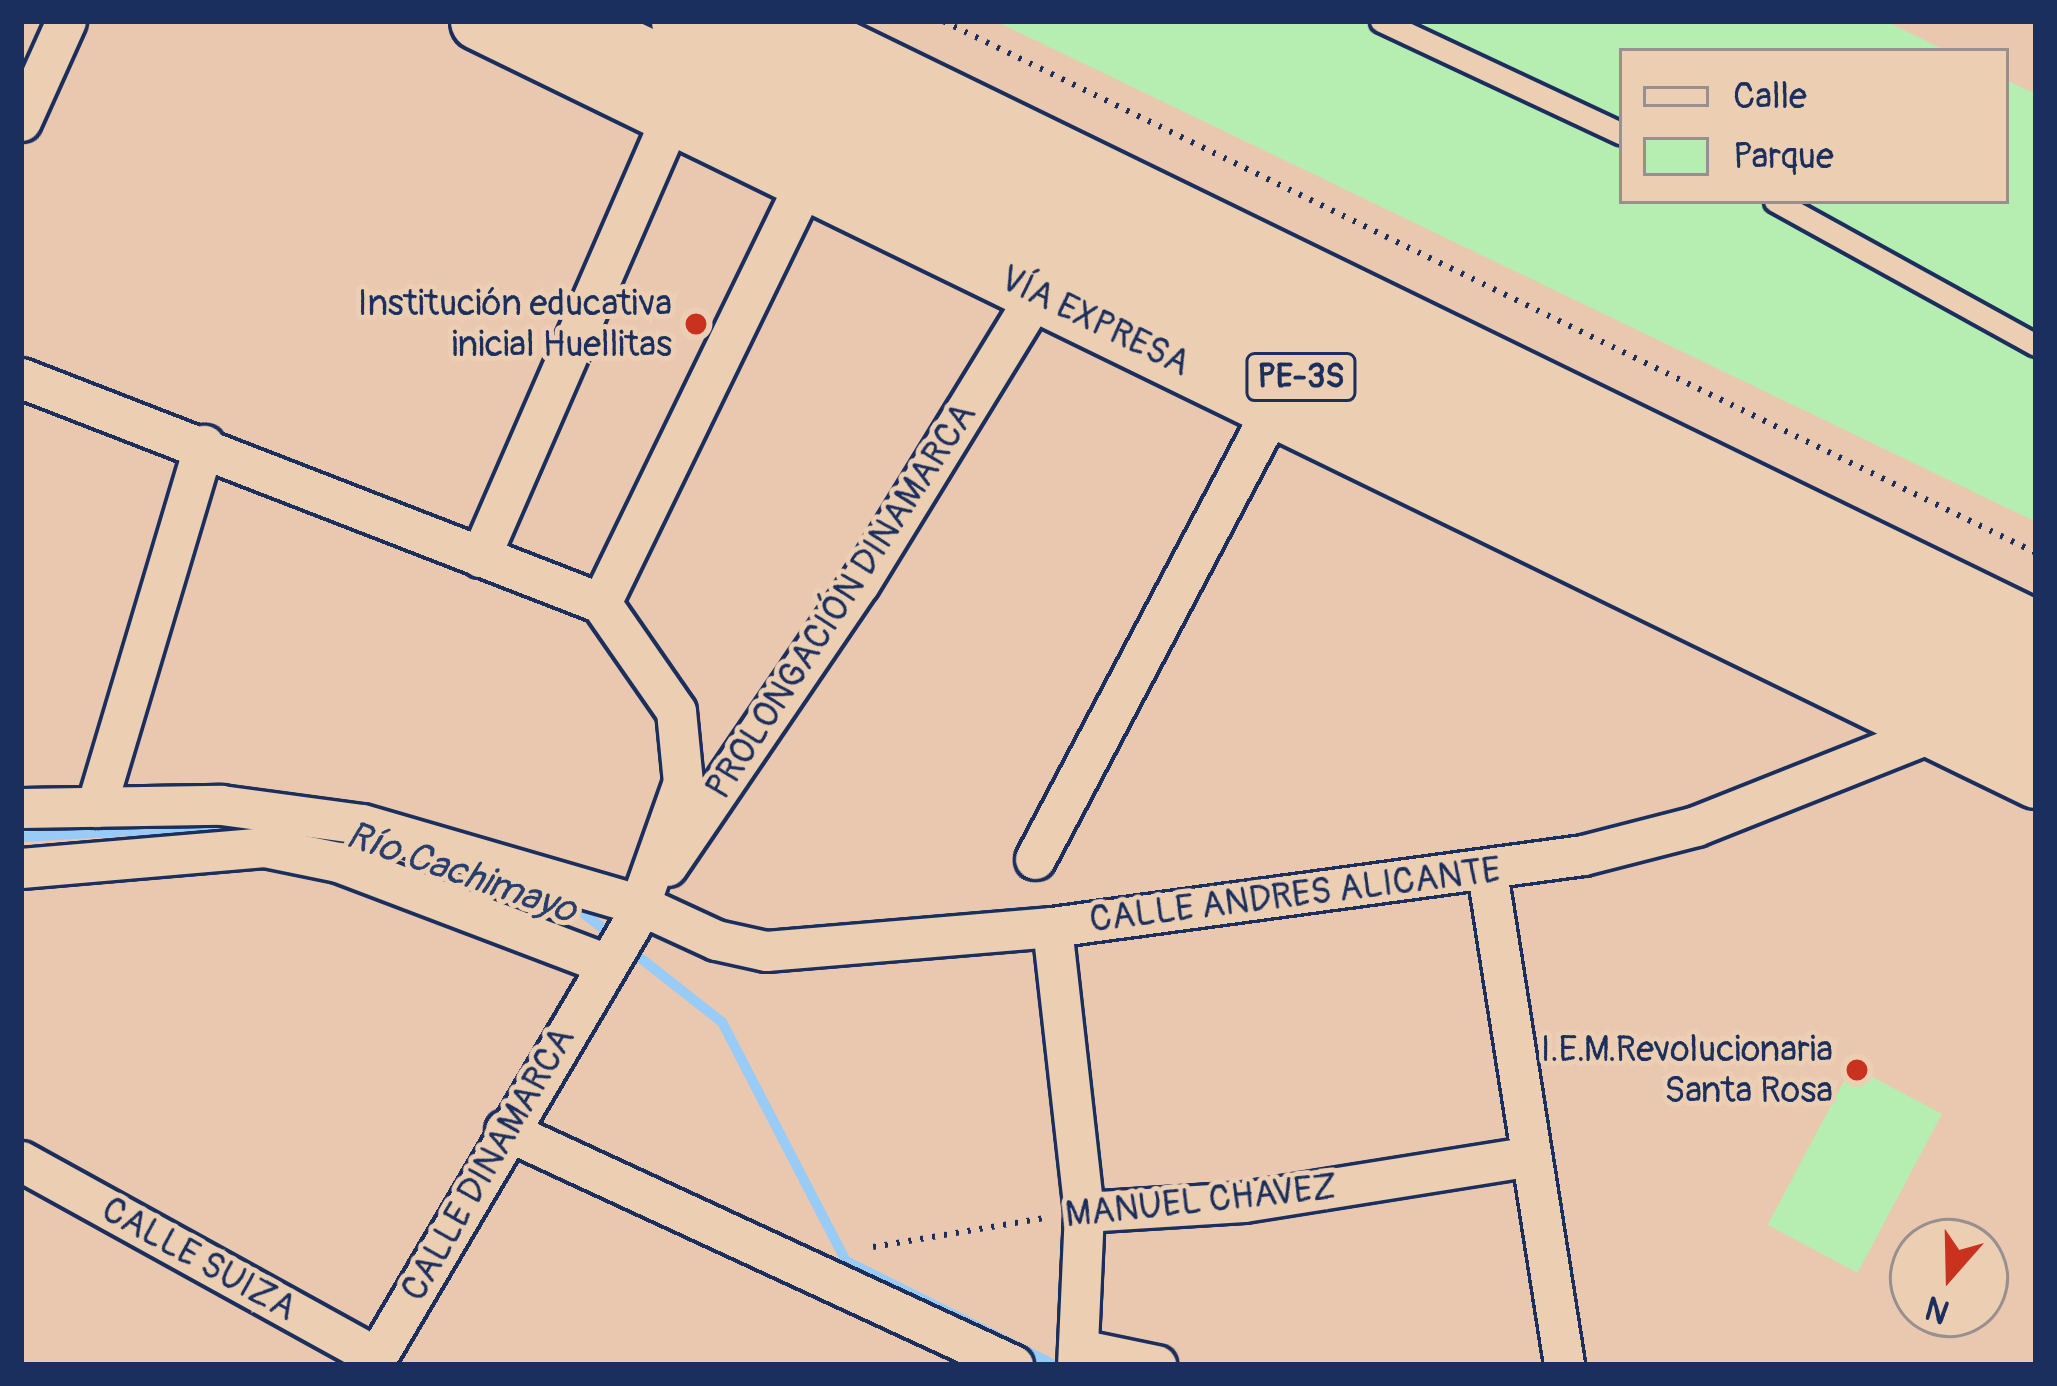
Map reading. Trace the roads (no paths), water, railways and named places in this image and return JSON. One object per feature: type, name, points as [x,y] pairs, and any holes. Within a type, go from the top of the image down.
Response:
[{"type":"main road","name":"VÍA EXPRESA","points":[[479,21],[1937,730],[2034,719]]},
{"type":"main road","name":"VÍA EXPRESA","points":[[565,21],[1408,401]]},
{"type":"main road","name":"VÍA EXPRESA","points":[[683,21],[1408,401],[2034,719]]},
{"type":"main road","name":"PE-3S","points":[[786,21],[2036,630]]},
{"type":"main road","points":[[1408,401],[1570,403]]},
{"type":"main road","points":[[1408,401],[1514,524]]},
{"type":"main road","points":[[1924,575],[2034,719]]},
{"type":"main road","points":[[1870,698],[2034,719]]},
{"type":"street","points":[[21,121],[66,21]]},
{"type":"street","points":[[480,557],[672,116]]},
{"type":"street","points":[[602,602],[806,181]]},
{"type":"street","name":"PROLONGACIÓN DINAMARCA","points":[[623,936],[859,584],[1037,293]]},
{"type":"street","points":[[21,378],[602,602],[676,711],[685,749],[683,782],[623,936]]},
{"type":"street","points":[[1035,859],[1273,408]]},
{"type":"street","points":[[97,807],[204,445]]},
{"type":"street","name":"CALLE ANDRES ALICANTE","points":[[623,936],[766,951],[1052,926],[1487,872],[1696,826],[1937,730]]},
{"type":"street","points":[[21,808],[221,805],[362,824],[623,936]]},
{"type":"street","points":[[21,868],[264,848],[338,862],[623,936]]},
{"type":"street","points":[[1487,872],[1564,1365]]},
{"type":"street","points":[[1052,926],[1084,1212],[1078,1359],[1156,1365]]},
{"type":"street","name":"CALLE DINAMARCA","points":[[374,1361],[505,1130],[623,936]]},
{"type":"street","points":[[505,1130],[1013,1365]]},
{"type":"street","name":"MANUEL CHAVEZ","points":[[1084,1212],[1244,1202],[1530,1156]]},
{"type":"street","name":"CALLE SUIZA","points":[[21,1161],[374,1361]]},
{"type":"lane","points":[[1381,21],[1619,133]]},
{"type":"lane","points":[[1779,204],[2036,345]]},
{"type":"waterway","name":"Río Cachimayo","points":[[21,837],[238,825]]},
{"type":"waterway","name":"Río Cachimayo","points":[[568,901],[722,1022],[846,1261],[1055,1365]]},
{"type":"place","name":"Institución educativa inicial Huellitas","points":[[696,324]]},
{"type":"place","name":"I.E.M.Revolucionaria Santa Rosa","points":[[1857,1070]]}]
